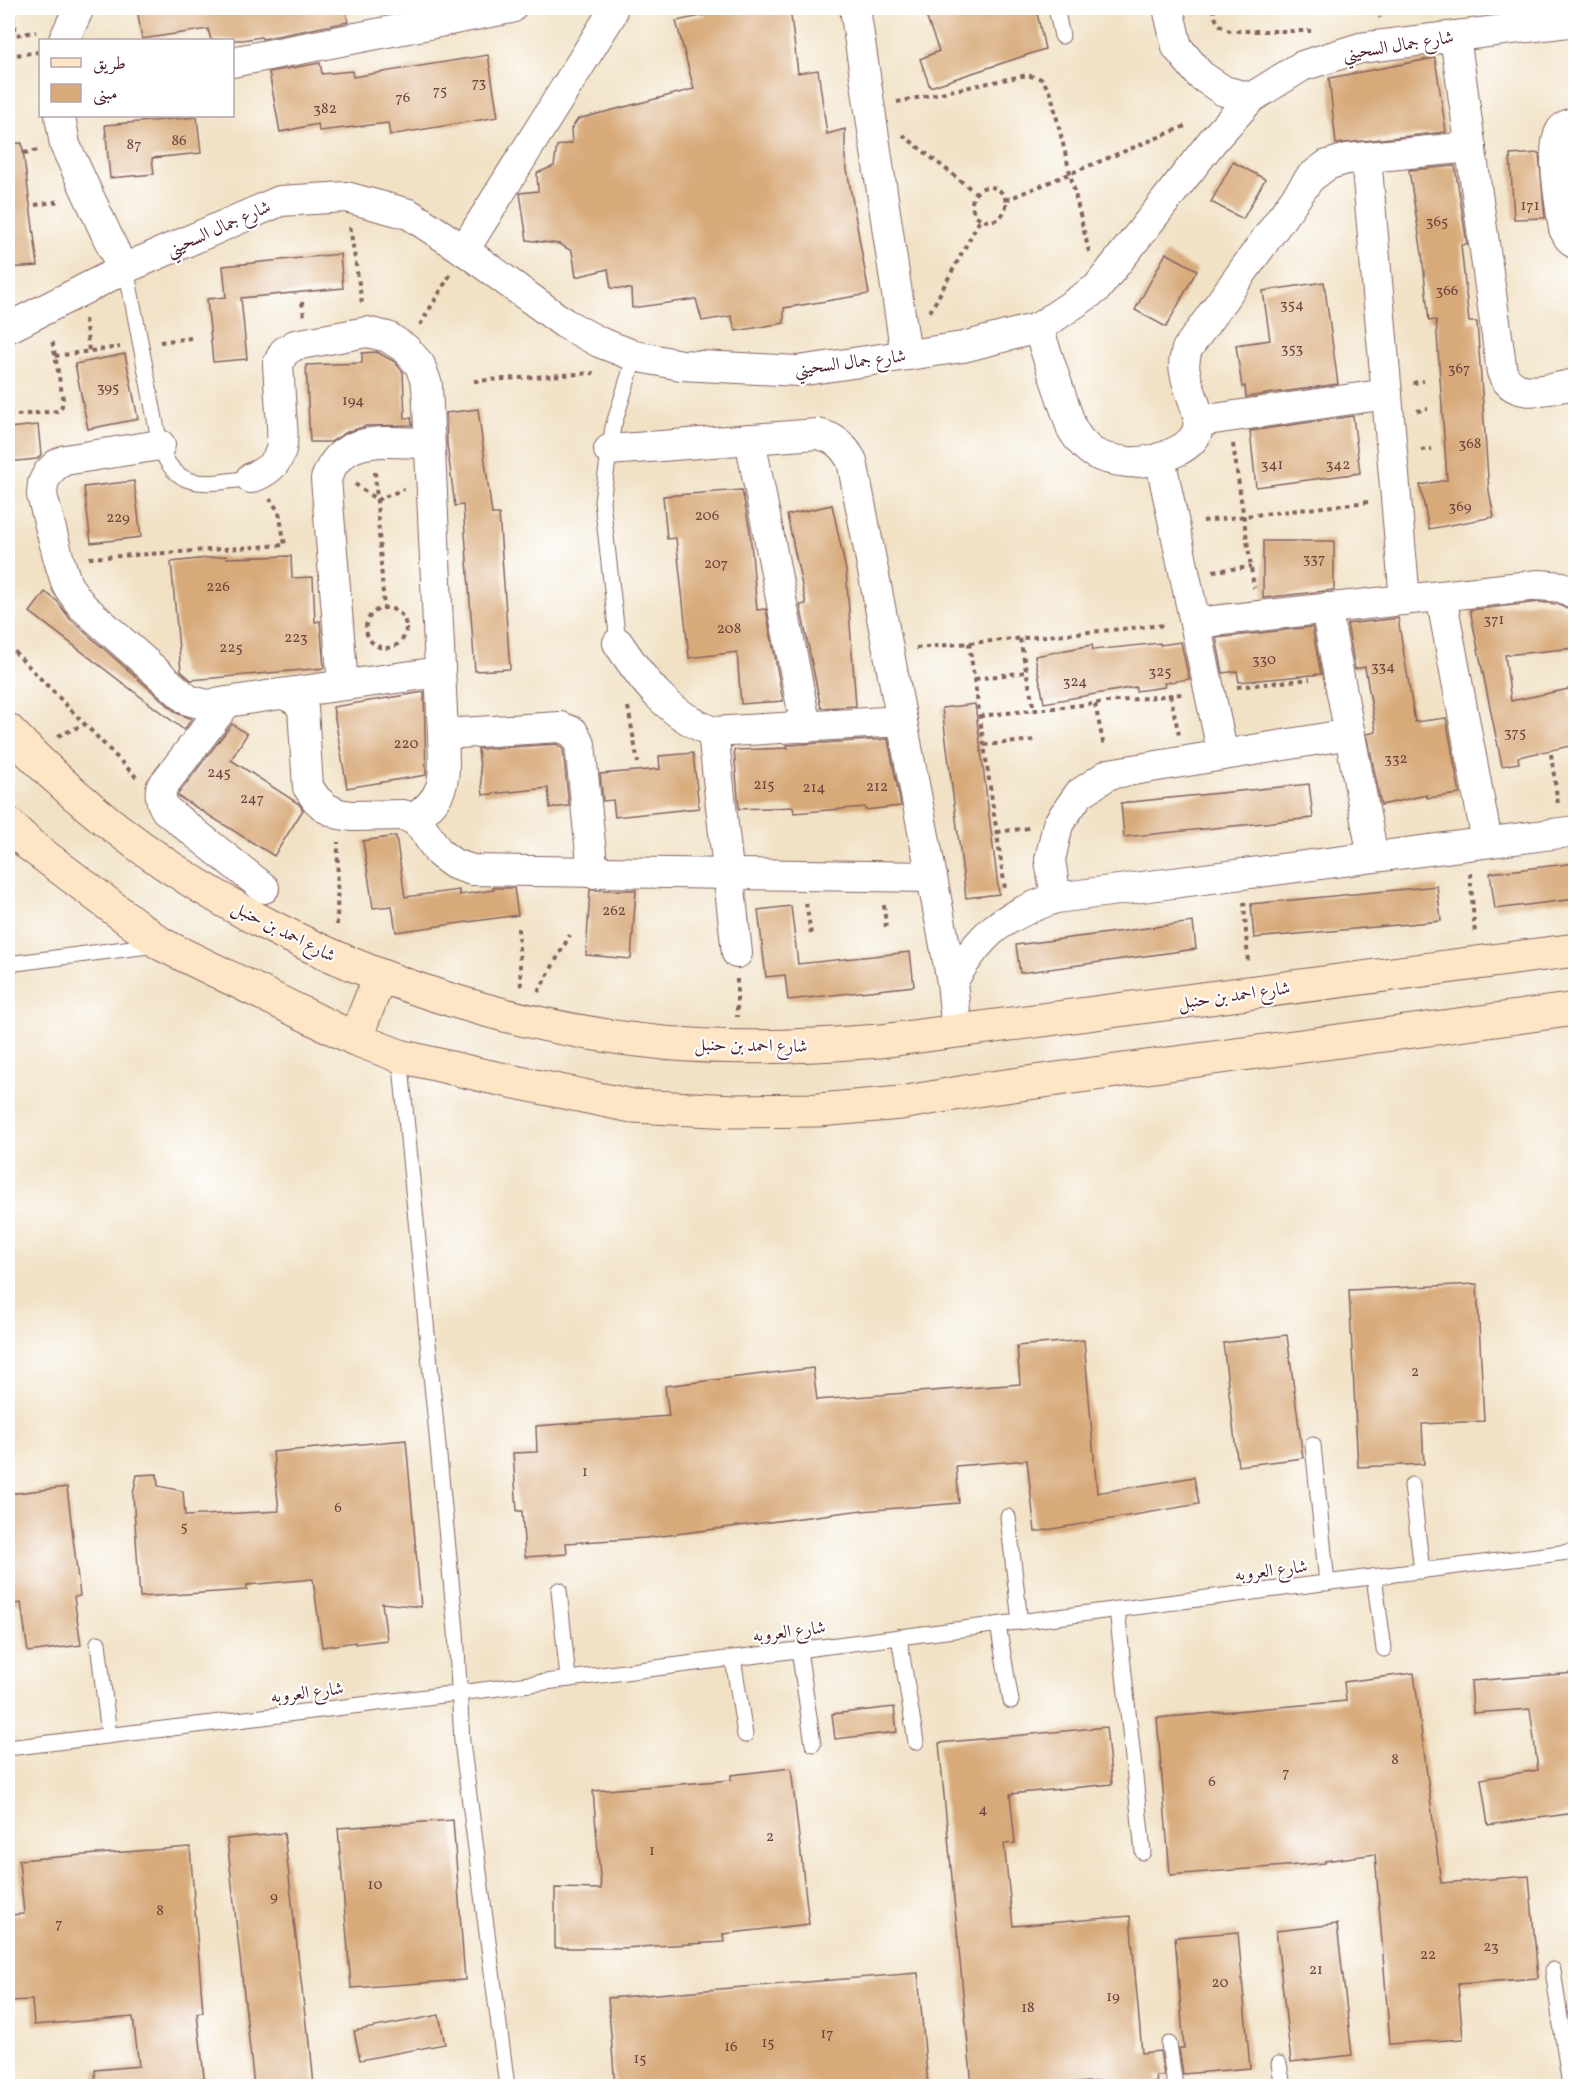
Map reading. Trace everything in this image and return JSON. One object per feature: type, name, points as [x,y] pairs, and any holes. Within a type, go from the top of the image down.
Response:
[{"type":"street","points":[[64,39],[79,8]]},
{"type":"street","points":[[234,62],[441,14],[511,8]]},
{"type":"street","points":[[855,8],[906,355]]},
{"type":"street","points":[[1168,8],[1177,46],[1200,75],[1224,91],[1251,98]]},
{"type":"street","points":[[464,250],[602,10]]},
{"type":"street","name":"شارع جمال السحيني","points":[[8,328],[125,269],[280,201],[346,197],[410,214],[464,250],[564,324],[633,363],[798,371],[963,346],[1038,328],[1097,288],[1214,138],[1251,98],[1302,66],[1360,48],[1575,21]]},
{"type":"street","points":[[1455,36],[1504,379],[1516,389],[1524,391],[1575,384]]},
{"type":"street","points":[[60,117],[65,145],[125,269]]},
{"type":"street","points":[[1575,122],[1560,131],[1556,152],[1564,228],[1575,244]]},
{"type":"street","points":[[1038,328],[1072,429],[1081,443],[1093,454],[1108,460],[1135,462],[1160,458],[1187,446],[1193,439],[1200,421],[1185,371],[1184,360],[1187,349],[1310,178],[1327,165],[1347,159],[1471,147]]},
{"type":"street","points":[[1366,157],[1405,600]]},
{"type":"street","points":[[251,478],[264,473],[274,465],[280,454],[283,441],[278,364],[284,352],[295,345],[367,332],[388,337],[406,349],[420,365],[427,385],[444,778],[439,795],[428,810],[413,819]]},
{"type":"street","points":[[1200,421],[1387,394]]},
{"type":"street","points":[[609,450],[817,434],[828,436],[846,450],[852,461],[952,982],[957,1031]]},
{"type":"street","points":[[750,439],[806,727]]},
{"type":"street","points":[[343,685],[326,479],[330,466],[338,455],[349,448],[374,444],[429,442]]},
{"type":"street","points":[[160,445],[65,459],[48,473],[43,483],[42,495],[67,585],[82,606],[180,695],[196,704],[207,705],[440,672]]},
{"type":"street","points":[[1160,458],[1223,755]]},
{"type":"street","points":[[1195,623],[1539,585],[1562,587],[1575,595]]},
{"type":"street","points":[[1442,596],[1477,843]]},
{"type":"street","points":[[1326,608],[1373,857]]},
{"type":"street","points":[[618,643],[643,681],[676,712],[696,726],[713,732],[902,721]]},
{"type":"street","points":[[280,694],[293,698],[303,708],[309,787],[315,799],[326,808],[339,814],[403,815],[413,819],[439,853],[454,864],[472,870],[932,878]]},
{"type":"street","points":[[227,702],[161,788],[162,803],[166,810],[264,888]]},
{"type":"street","points":[[443,734],[560,727],[573,732],[580,744],[593,873]]},
{"type":"street","name":"شارع احمد بن حنبل","points":[[8,730],[27,751],[97,813],[172,868],[253,917],[337,959],[454,1002],[522,1021],[624,1038],[737,1047],[820,1046],[881,1041],[1575,950]]},
{"type":"street","points":[[713,732],[737,953]]},
{"type":"street","points":[[1056,898],[1050,860],[1058,824],[1079,794],[1109,774],[1350,734]]},
{"type":"street","points":[[8,824],[30,845],[161,944],[355,1039],[400,1056],[521,1084],[632,1106],[734,1111],[818,1110],[901,1103],[983,1089],[1575,1009]]},
{"type":"street","points":[[952,982],[970,952],[994,928],[1023,910],[1056,898],[1569,832]]},
{"type":"street","points":[[355,1039],[380,976]]},
{"type":"lane","points":[[1056,8],[1062,36]]},
{"type":"lane","points":[[125,269],[164,459],[186,480],[201,484],[251,478]]},
{"type":"lane","points":[[618,643],[602,501],[613,427],[633,363]]},
{"type":"lane","points":[[8,964],[161,944]]},
{"type":"lane","points":[[400,1056],[456,1631],[462,1742],[507,2086]]},
{"type":"lane","points":[[1313,1445],[1327,1582]]},
{"type":"lane","points":[[1412,1485],[1422,1570]]},
{"type":"lane","points":[[1008,1517],[1020,1622]]},
{"type":"lane","name":"شارع العروبه","points":[[8,1748],[1575,1551]]},
{"type":"lane","points":[[1374,1577],[1384,1649]]},
{"type":"lane","points":[[559,1590],[568,1679]]},
{"type":"lane","points":[[1117,1609],[1143,1852]]},
{"type":"lane","points":[[998,1624],[1011,1701]]},
{"type":"lane","points":[[898,1637],[916,1742]]},
{"type":"lane","points":[[98,1643],[109,1735]]},
{"type":"lane","points":[[799,1650],[813,1744]]},
{"type":"lane","points":[[733,1658],[745,1735]]},
{"type":"lane","points":[[1553,1970],[1570,2086]]},
{"type":"lane","points":[[1169,2044],[1175,2086]]},
{"type":"lane","points":[[1279,2064],[1283,2086]]},
{"type":"path","points":[[12,8],[16,35]]},
{"type":"path","points":[[1213,8],[1215,19],[1224,29],[1230,31],[1318,31]]},
{"type":"path","points":[[8,56],[39,52]]},
{"type":"path","points":[[870,108],[1027,75],[1042,80],[1051,94],[1097,288]]},
{"type":"path","points":[[870,108],[976,192]]},
{"type":"path","points":[[1006,200],[1198,120]]},
{"type":"path","points":[[982,188],[997,188],[1006,200],[1002,214],[996,219],[981,218],[973,207],[976,192],[982,188]]},
{"type":"path","points":[[346,197],[367,332]]},
{"type":"path","points":[[930,313],[981,218]]},
{"type":"path","points":[[406,349],[464,250]]},
{"type":"path","points":[[8,416],[57,411],[62,406],[63,399],[46,309]]},
{"type":"path","points":[[474,381],[633,363]]},
{"type":"path","points":[[1229,417],[1257,616]]},
{"type":"path","points":[[374,444],[384,609]]},
{"type":"path","points":[[330,466],[377,500]]},
{"type":"path","points":[[59,560],[285,544],[279,512],[267,493],[251,478]]},
{"type":"path","points":[[377,500],[430,478]]},
{"type":"path","points":[[1174,525],[1396,499]]},
{"type":"path","points":[[1185,574],[1251,567]]},
{"type":"path","points":[[384,609],[397,612],[404,618],[406,626],[405,635],[400,643],[393,647],[384,648],[375,645],[366,630],[367,621],[372,614],[384,609]]},
{"type":"path","points":[[888,651],[1195,623]]},
{"type":"path","points":[[1020,639],[1034,710]]},
{"type":"path","points":[[969,644],[1009,918]]},
{"type":"path","points":[[8,646],[162,803]]},
{"type":"path","points":[[975,679],[1026,672]]},
{"type":"path","points":[[980,716],[1340,676]]},
{"type":"path","points":[[1170,695],[1186,761]]},
{"type":"path","points":[[1095,704],[1109,774]]},
{"type":"path","points":[[984,745],[1036,740]]},
{"type":"path","points":[[1551,754],[1569,832]]},
{"type":"path","points":[[337,959],[339,814]]},
{"type":"path","points":[[1477,843],[1477,963]]},
{"type":"path","points":[[1243,874],[1249,993]]},
{"type":"path","points":[[518,928],[522,1021]]},
{"type":"path","points":[[522,1021],[570,935]]},
{"type":"path","points":[[737,953],[737,1047]]},
{"type":"building","points":[[137,8],[346,8],[348,22],[262,39],[261,37],[242,40],[211,39],[208,29],[142,39]]},
{"type":"building","points":[[704,8],[790,8],[798,73],[818,70],[827,134],[845,129],[845,158],[869,294],[784,308],[784,323],[736,331],[731,316],[702,321],[696,299],[632,308],[631,289],[611,288],[608,269],[576,277],[572,251],[559,244],[527,240],[520,193],[538,191],[537,173],[554,166],[557,146],[572,143],[571,129],[578,119],[694,89],[676,21],[706,15]]},
{"type":"building","points":[[923,8],[1036,8],[1045,49],[930,87],[920,59],[939,51]]},
{"type":"building","points":[[488,55],[498,117],[390,135],[388,123],[319,131],[318,124],[280,132],[269,72],[320,63],[322,74],[352,71],[353,77]]},
{"type":"building","points":[[1435,58],[1446,132],[1336,144],[1329,78]]},
{"type":"building","points":[[197,117],[201,153],[152,158],[154,174],[110,178],[105,125]]},
{"type":"building","points":[[22,143],[38,266],[8,268],[8,144]]},
{"type":"building","points":[[1539,153],[1545,218],[1514,219],[1510,155]]},
{"type":"building","points":[[1233,162],[1265,179],[1243,219],[1211,202]]},
{"type":"building","points":[[1455,166],[1467,244],[1461,245],[1469,322],[1477,322],[1489,491],[1494,517],[1429,529],[1420,485],[1447,480],[1436,320],[1429,321],[1422,254],[1409,170]]},
{"type":"building","points":[[1166,253],[1197,270],[1166,327],[1135,310]]},
{"type":"building","points":[[340,254],[343,288],[241,298],[247,359],[213,362],[207,299],[226,297],[223,266]]},
{"type":"building","points":[[1324,282],[1338,384],[1246,397],[1245,386],[1242,387],[1236,345],[1270,340],[1263,291]]},
{"type":"building","points":[[377,352],[395,362],[403,372],[405,418],[411,418],[412,425],[366,426],[347,432],[331,442],[310,442],[306,365],[362,363],[362,353]]},
{"type":"building","points":[[125,354],[138,419],[88,429],[75,364]]},
{"type":"building","points":[[478,409],[492,514],[499,514],[510,669],[475,671],[463,505],[455,506],[447,444],[446,413]]},
{"type":"building","points":[[1353,416],[1360,473],[1256,487],[1250,431]]},
{"type":"building","points":[[38,425],[41,455],[37,459],[8,462],[8,428]]},
{"type":"building","points":[[134,481],[141,537],[91,543],[84,487]]},
{"type":"building","points":[[742,490],[750,531],[757,610],[766,609],[783,701],[741,704],[737,652],[689,658],[676,538],[667,539],[663,496]]},
{"type":"building","points":[[832,505],[846,570],[856,706],[821,708],[800,605],[806,604],[787,515]]},
{"type":"building","points":[[1263,541],[1334,541],[1334,590],[1263,598]]},
{"type":"building","points":[[226,556],[227,558],[291,556],[292,578],[313,577],[315,622],[320,621],[324,668],[191,680],[181,671],[171,562]]},
{"type":"building","points":[[45,592],[57,601],[70,619],[177,713],[192,719],[184,730],[30,612]]},
{"type":"building","points":[[1539,602],[1557,604],[1572,611],[1575,648],[1505,655],[1511,701],[1569,689],[1575,719],[1575,745],[1518,757],[1519,763],[1502,766],[1470,610]]},
{"type":"building","points":[[1398,618],[1415,722],[1446,718],[1460,794],[1427,798],[1427,795],[1381,805],[1367,734],[1376,732],[1365,667],[1355,669],[1347,624]]},
{"type":"building","points":[[1312,627],[1321,674],[1239,682],[1237,671],[1223,673],[1216,638]]},
{"type":"building","points":[[1181,642],[1189,679],[1164,683],[1165,687],[1136,691],[1136,687],[1044,703],[1035,656],[1092,645],[1093,650]]},
{"type":"building","points":[[424,692],[426,775],[347,788],[333,707]]},
{"type":"building","points":[[975,704],[999,894],[966,898],[942,708]]},
{"type":"building","points":[[232,724],[247,734],[231,760],[299,804],[303,810],[274,856],[178,796]]},
{"type":"building","points":[[888,739],[901,806],[794,813],[793,807],[739,809],[734,750],[788,748],[787,745]]},
{"type":"building","points":[[557,744],[563,749],[569,806],[550,808],[548,788],[483,795],[478,749]]},
{"type":"building","points":[[693,753],[699,808],[615,817],[613,800],[603,801],[600,774],[660,769],[659,756]]},
{"type":"building","points":[[1309,784],[1313,818],[1124,837],[1121,803]]},
{"type":"building","points":[[396,836],[405,897],[459,890],[459,895],[494,890],[493,888],[514,888],[518,915],[396,932],[392,906],[373,908],[363,841]]},
{"type":"building","points":[[1575,863],[1575,899],[1495,909],[1490,873]]},
{"type":"building","points":[[1437,886],[1441,921],[1254,938],[1251,904]]},
{"type":"building","points":[[590,890],[636,890],[631,959],[586,955]]},
{"type":"building","points":[[791,906],[798,964],[910,952],[914,986],[788,1000],[785,975],[766,977],[758,910]]},
{"type":"building","points":[[1193,922],[1196,949],[1020,973],[1016,945]]},
{"type":"building","points":[[1477,1284],[1484,1421],[1422,1424],[1424,1464],[1358,1467],[1349,1290]]},
{"type":"building","points":[[1287,1335],[1303,1458],[1238,1466],[1223,1343]]},
{"type":"building","points":[[1084,1340],[1097,1493],[1194,1477],[1199,1504],[1035,1532],[1027,1460],[956,1466],[959,1503],[862,1510],[646,1538],[566,1543],[567,1554],[525,1557],[522,1511],[517,1511],[513,1453],[537,1452],[536,1426],[669,1416],[665,1386],[813,1368],[817,1400],[1020,1384],[1017,1346]]},
{"type":"building","points":[[406,1440],[421,1607],[382,1603],[387,1640],[322,1647],[313,1579],[247,1585],[247,1590],[140,1597],[133,1494],[137,1475],[157,1474],[158,1486],[183,1491],[185,1516],[279,1511],[273,1452]]},
{"type":"building","points":[[67,1487],[80,1596],[74,1597],[81,1645],[28,1652],[21,1603],[8,1605],[8,1494]]},
{"type":"building","points":[[1414,1673],[1441,1883],[1529,1876],[1538,1978],[1458,1984],[1463,2039],[1390,2044],[1375,1854],[1325,1861],[1325,1863],[1170,1875],[1157,1718],[1346,1701],[1344,1682]]},
{"type":"building","points":[[1575,1673],[1575,1813],[1488,1825],[1481,1779],[1538,1770],[1530,1709],[1473,1713],[1471,1681]]},
{"type":"building","points":[[894,1707],[897,1732],[835,1739],[832,1714]]},
{"type":"building","points":[[1106,1727],[1112,1784],[1010,1794],[1015,1843],[1004,1844],[1013,1926],[1130,1916],[1142,2053],[1160,2051],[1164,2076],[1156,2076],[1157,2082],[1121,2086],[1101,2086],[1100,2081],[1042,2086],[972,2086],[939,1743]]},
{"type":"building","points":[[791,1768],[809,1924],[723,1934],[724,1942],[622,1948],[555,1948],[555,1888],[601,1889],[593,1791],[731,1780],[731,1775]]},
{"type":"building","points":[[453,1820],[465,1980],[351,1988],[338,1828]]},
{"type":"building","points":[[284,1833],[314,2086],[254,2086],[227,1839]]},
{"type":"building","points":[[190,1847],[203,2012],[197,2013],[205,2086],[96,2086],[95,2070],[139,2066],[133,2017],[34,2025],[32,2000],[8,2001],[8,1915],[24,1914],[19,1860]]},
{"type":"building","points":[[1337,1924],[1352,2055],[1291,2062],[1276,1931]]},
{"type":"building","points":[[1238,1932],[1250,2068],[1183,2074],[1179,2048],[1184,2048],[1175,1937]]},
{"type":"building","points":[[918,1973],[928,2086],[615,2086],[608,1998]]},
{"type":"building","points":[[439,2015],[445,2044],[360,2060],[354,2031]]}]
